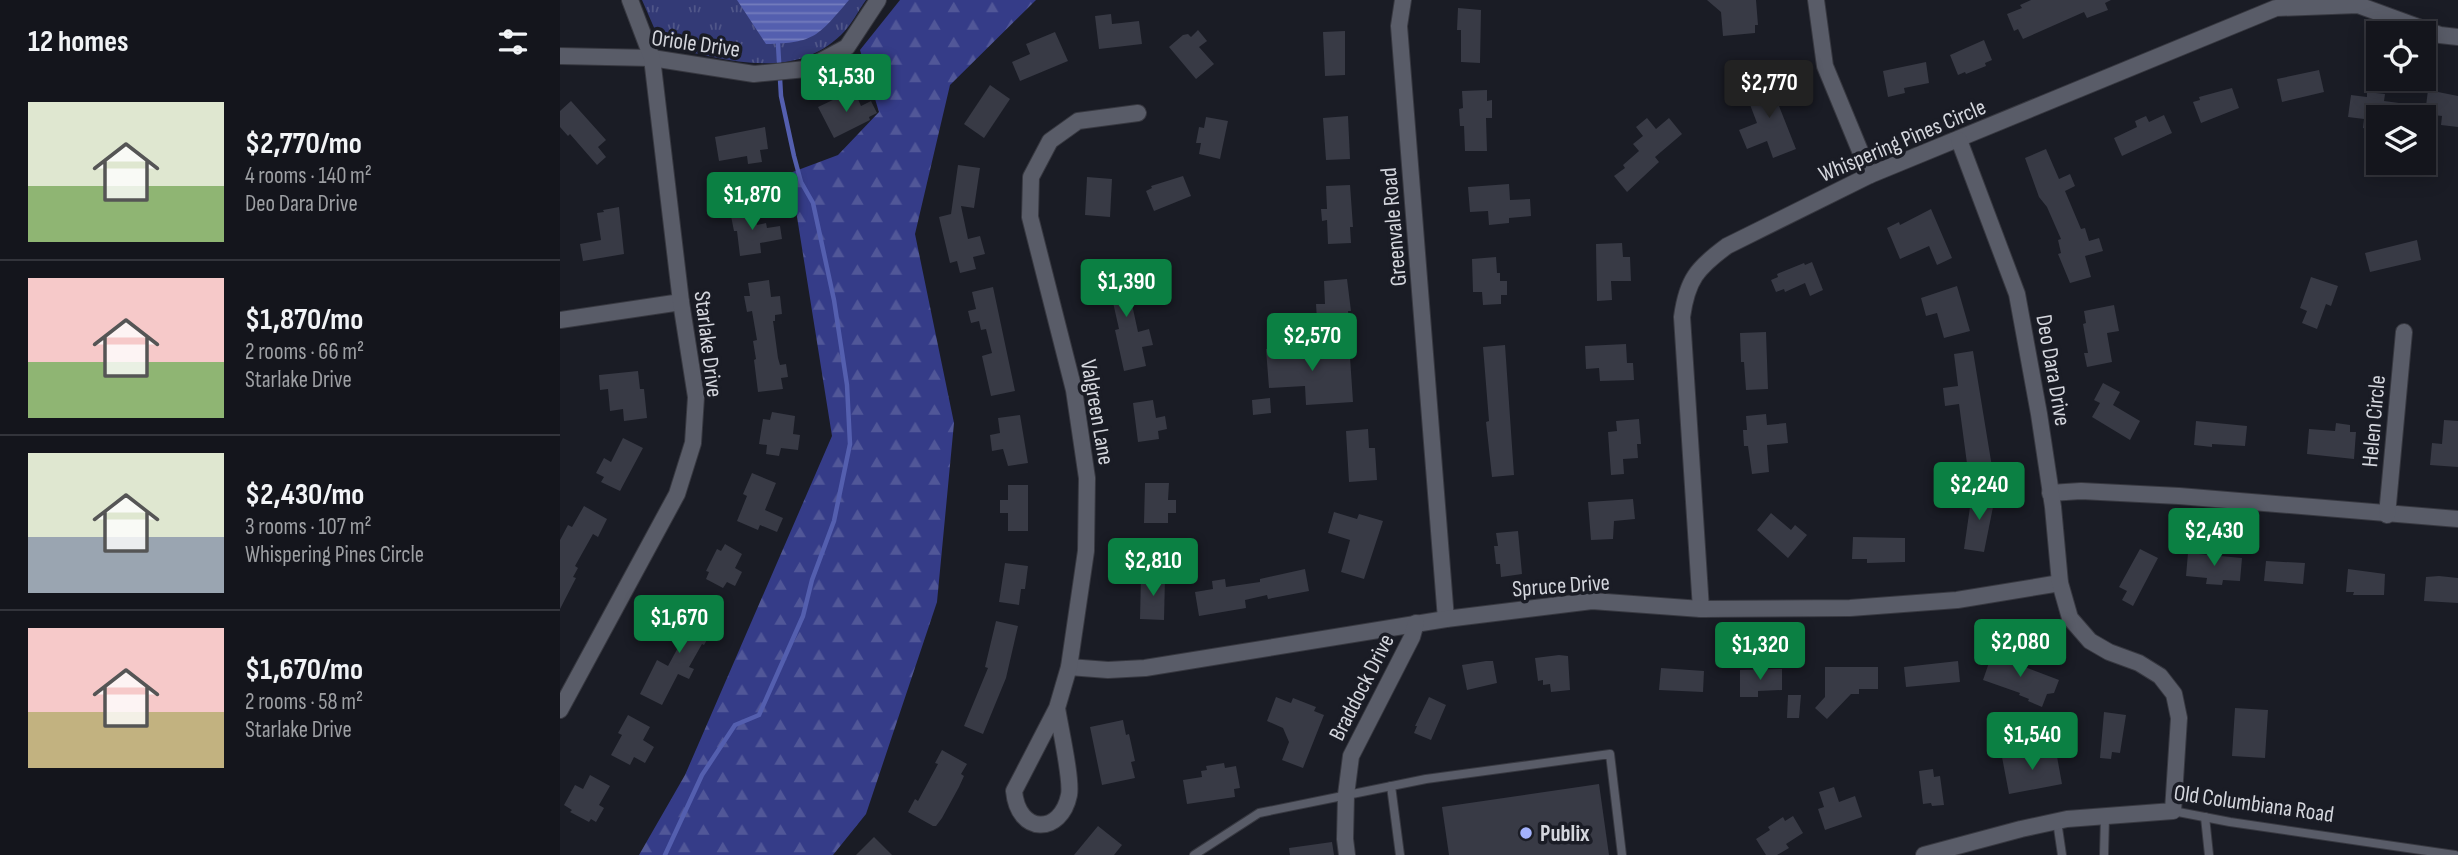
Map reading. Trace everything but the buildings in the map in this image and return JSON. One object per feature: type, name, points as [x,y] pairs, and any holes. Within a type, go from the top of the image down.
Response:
[{"type":"street","name":"Starlake Drive","points":[[560,710],[677,494],[693,443],[696,397],[681,302],[652,58],[630,0]]},
{"type":"street","name":"Oriole Drive","points":[[560,56],[652,58],[754,74],[806,69],[847,47],[878,0]]},
{"type":"street","name":"Greenvale Road","points":[[1403,0],[1399,26],[1447,619]]},
{"type":"street","points":[[1816,0],[1825,66],[1870,176]]},
{"type":"street","name":"Whispering Pines Circle","points":[[1701,609],[1682,317],[1687,289],[1701,267],[1727,246],[1870,176],[2275,4],[2358,5],[2440,35],[2458,37]]},
{"type":"street","name":"Valgreen Lane","points":[[1057,708],[1070,791],[1066,807],[1057,818],[1045,824],[1032,824],[1024,820],[1015,806],[1014,791],[1057,708],[1069,667],[1086,551],[1087,478],[1074,390],[1030,217],[1031,177],[1050,141],[1078,121],[1138,113]]},
{"type":"street","name":"Deo Dara Drive","points":[[1959,140],[2017,295],[2039,414],[2060,583],[2070,618],[2090,641],[2149,669],[2160,676],[2174,694],[2179,718],[2173,811]]},
{"type":"street","points":[[560,320],[681,302]]},
{"type":"street","name":"Helen Circle","points":[[2387,515],[2404,332]]},
{"type":"street","points":[[2050,493],[2081,491],[2179,496],[2458,519]]},
{"type":"street","name":"Spruce Drive","points":[[1069,667],[1108,670],[1145,668],[1447,619],[1592,601],[1701,609],[1864,607],[1957,600],[2060,583]]},
{"type":"street","name":"Braddock Drive","points":[[1348,855],[1345,839],[1346,795],[1351,756],[1412,637],[1416,624]]},
{"type":"street","name":"Old Columbiana Road","points":[[1924,855],[2057,821],[2173,811]]},
{"type":"lane","points":[[1194,855],[1259,813],[1426,779],[1610,754],[1622,855]]},
{"type":"lane","points":[[1391,786],[1400,855]]},
{"type":"lane","name":"Old Columbiana Road","points":[[2173,811],[2450,855]]},
{"type":"lane","points":[[2104,855],[2105,816]]},
{"type":"lane","points":[[2205,817],[2209,855]]},
{"type":"lane","points":[[2057,821],[2062,855]]},
{"type":"green space","points":[[642,0],[866,0],[845,31],[821,50],[800,59],[755,63],[662,46]]},
{"type":"green space","points":[[900,0],[1036,0],[950,85],[915,234],[954,423],[937,602],[866,814],[833,855],[639,855],[685,775],[832,436],[790,173],[838,155],[879,112],[860,50]]},
{"type":"shaded area","points":[[737,0],[849,0],[830,22],[814,35],[795,42],[766,44]]},
{"type":"waterway","points":[[665,855],[702,775],[735,725],[759,715],[803,616],[812,580],[834,521],[850,444],[847,385],[834,300],[813,203],[801,182],[794,156],[781,96],[778,44]]},
{"type":"place","name":"Publix","points":[[1526,833]]}]
